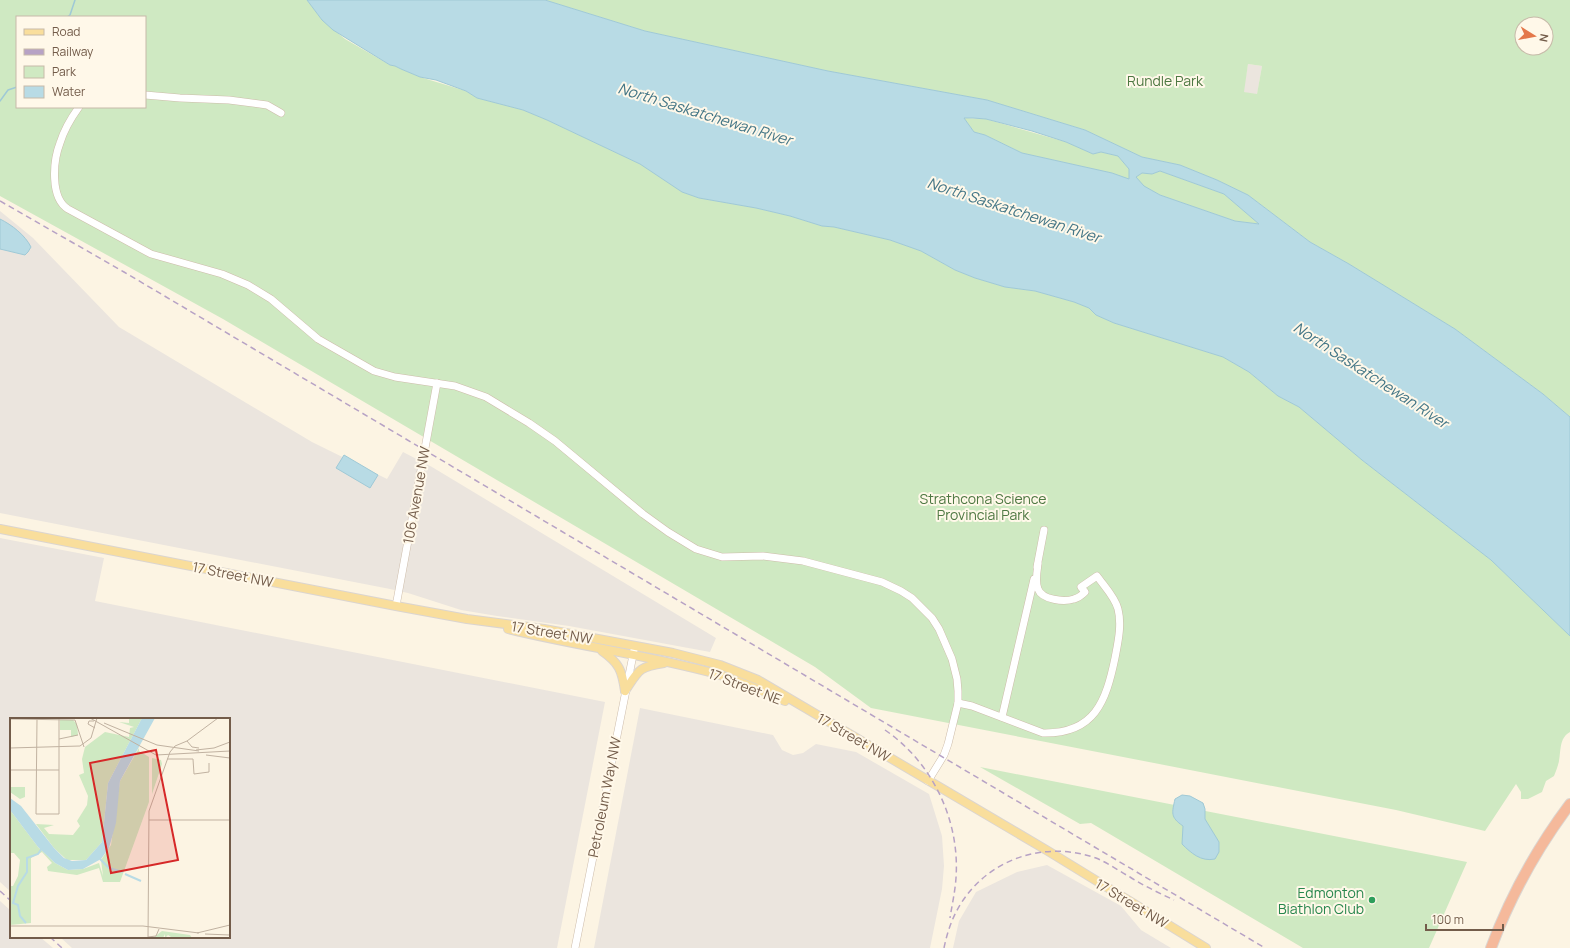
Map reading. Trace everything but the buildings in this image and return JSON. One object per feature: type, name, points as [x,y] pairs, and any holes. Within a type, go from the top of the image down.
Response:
[{"type":"highway","points":[[1491,948],[1500,923],[1524,874],[1570,804]]},
{"type":"main road","name":"17 Street NW","points":[[0,528],[396,606],[467,619],[544,629],[673,653],[726,668],[758,680],[1048,851],[1206,948]]},
{"type":"main road","name":"17 Street NW","points":[[467,619],[542,638],[598,648]]},
{"type":"main road","points":[[598,648],[670,662]]},
{"type":"main road","points":[[598,648],[611,657],[620,668],[625,691]]},
{"type":"main road","points":[[625,691],[642,668],[670,662]]},
{"type":"main road","name":"17 Street NE","points":[[670,662],[718,674],[755,688],[818,716]]},
{"type":"street","points":[[146,94],[180,98],[236,101],[267,105],[282,113]]},
{"type":"street","points":[[78,108],[68,124],[59,144],[57,156],[56,190],[58,199],[63,206],[151,254],[222,274],[248,285],[271,299],[318,339],[374,370],[395,376],[455,386],[486,397],[555,441],[643,514],[668,532],[696,548],[722,557],[763,556],[803,561],[882,582],[912,598],[924,609],[939,629],[950,655],[958,691],[958,703],[948,744],[944,755],[928,781]]},
{"type":"street","name":"106 Avenue NW","points":[[396,606],[437,383]]},
{"type":"street","points":[[1002,717],[1038,564],[1044,530]]},
{"type":"street","points":[[958,703],[972,706],[1043,733],[1065,732],[1077,727],[1086,721],[1102,702],[1112,671],[1119,636],[1119,611],[1113,598],[1097,576],[1081,587],[1085,592],[1073,599],[1057,600],[1047,597],[1040,593],[1037,588],[1038,564]]},
{"type":"street","name":"Petroleum Way NW","points":[[575,948],[635,646]]},
{"type":"shaded area","points":[[1248,64],[1262,66],[1257,95],[1243,92]]},
{"type":"shaded area","points":[[0,211],[33,238],[119,327],[312,442],[387,479],[403,452],[432,467],[716,638],[710,652],[569,626],[461,610],[408,593],[390,589],[0,513]]},
{"type":"shaded area","points":[[0,538],[104,558],[95,601],[605,702],[557,948],[72,948],[61,938],[230,938],[230,718],[10,718],[10,891],[0,882]]},
{"type":"shaded area","points":[[640,708],[773,735],[782,750],[793,755],[803,753],[816,744],[856,752],[929,794],[942,836],[944,866],[942,889],[930,948],[594,948]]},
{"type":"shaded area","points":[[1047,865],[1121,906],[1141,930],[1171,948],[953,948],[959,921],[976,892],[1017,872]]},
{"type":"shaded area","points":[[0,901],[10,910],[10,938],[41,938],[53,948],[0,948]]},
{"type":"green space","name":"Strathcona Science Provincial Park","points":[[0,0],[307,0],[322,20],[345,39],[390,65],[420,77],[466,91],[477,98],[523,110],[547,120],[640,164],[682,192],[699,198],[756,208],[790,216],[822,226],[834,227],[890,240],[921,251],[955,270],[975,278],[1005,287],[1035,291],[1074,302],[1089,308],[1096,315],[1114,323],[1223,357],[1249,372],[1278,396],[1299,407],[1362,460],[1491,560],[1570,636],[1570,732],[1562,741],[1559,763],[1554,776],[1546,781],[1542,792],[1528,799],[1521,799],[1521,792],[1516,784],[1485,831],[1396,810],[871,708],[815,667],[223,319],[0,196]]},
{"type":"green space","name":"Rundle Park","points":[[545,0],[1570,0],[1570,417],[1543,394],[1455,329],[1349,264],[1310,242],[1248,195],[1217,180],[1180,165],[1142,157],[1085,130],[987,100],[828,71],[645,31]],"holes":[[[1248,64],[1262,66],[1257,94],[1244,92]]]},
{"type":"green space","points":[[964,118],[986,119],[1066,142],[1093,154],[1101,152],[1118,156],[1129,169],[1129,180],[1112,173],[1022,153],[985,135],[974,132]]},
{"type":"green space","points":[[1160,171],[1224,194],[1259,224],[1235,221],[1160,195],[1143,186],[1136,177],[1142,173],[1152,174]]},
{"type":"green space","points":[[980,767],[1467,862],[1429,948],[1303,948],[1091,823],[1080,824]]},
{"type":"water","name":"North Saskatchewan River","points":[[307,0],[545,0],[645,31],[828,71],[987,100],[1085,130],[1142,157],[1180,165],[1217,180],[1248,195],[1310,242],[1349,264],[1455,329],[1543,394],[1570,417],[1570,636],[1491,560],[1362,460],[1299,407],[1278,396],[1249,372],[1223,357],[1114,323],[1096,315],[1089,308],[1074,302],[1035,291],[1005,287],[975,278],[955,270],[921,251],[890,240],[834,227],[822,226],[790,216],[756,208],[699,198],[682,192],[640,164],[547,120],[523,110],[477,98],[466,91],[436,80],[420,77],[390,65],[333,30],[322,20]],"holes":[[[964,118],[986,119],[1032,131],[1066,142],[1093,154],[1101,152],[1118,156],[1129,169],[1129,179],[1112,173],[1022,153],[985,135],[974,132]],[[1160,171],[1224,194],[1259,224],[1235,221],[1160,195],[1144,186],[1136,177],[1142,173],[1152,174]]]},
{"type":"water","points":[[0,219],[9,224],[25,238],[31,247],[25,255],[0,249]]},
{"type":"water","points":[[344,455],[378,475],[370,488],[336,468]]},
{"type":"water","points":[[1182,795],[1190,796],[1203,803],[1205,809],[1205,819],[1219,842],[1219,852],[1215,859],[1210,860],[1201,858],[1182,844],[1183,826],[1174,817],[1173,811],[1175,799]]},
{"type":"waterway","points":[[68,16],[75,0]]},
{"type":"waterway","points":[[0,101],[8,90],[16,87]]},
{"type":"railway","points":[[0,201],[124,272],[1265,948]]},
{"type":"railway","points":[[885,730],[902,743],[930,776],[948,815],[956,857],[956,883],[950,918]]},
{"type":"railway","points":[[944,948],[948,931],[955,915],[960,905],[972,889],[986,876],[1002,865],[1019,858],[1038,853],[1057,851],[1076,853],[1096,858],[1174,900]]},
{"type":"railway","points":[[0,891],[10,900]]},
{"type":"railway","points":[[51,938],[62,948]]},
{"type":"place","name":"Edmonton Biathlon Club","points":[[1372,900]]}]
